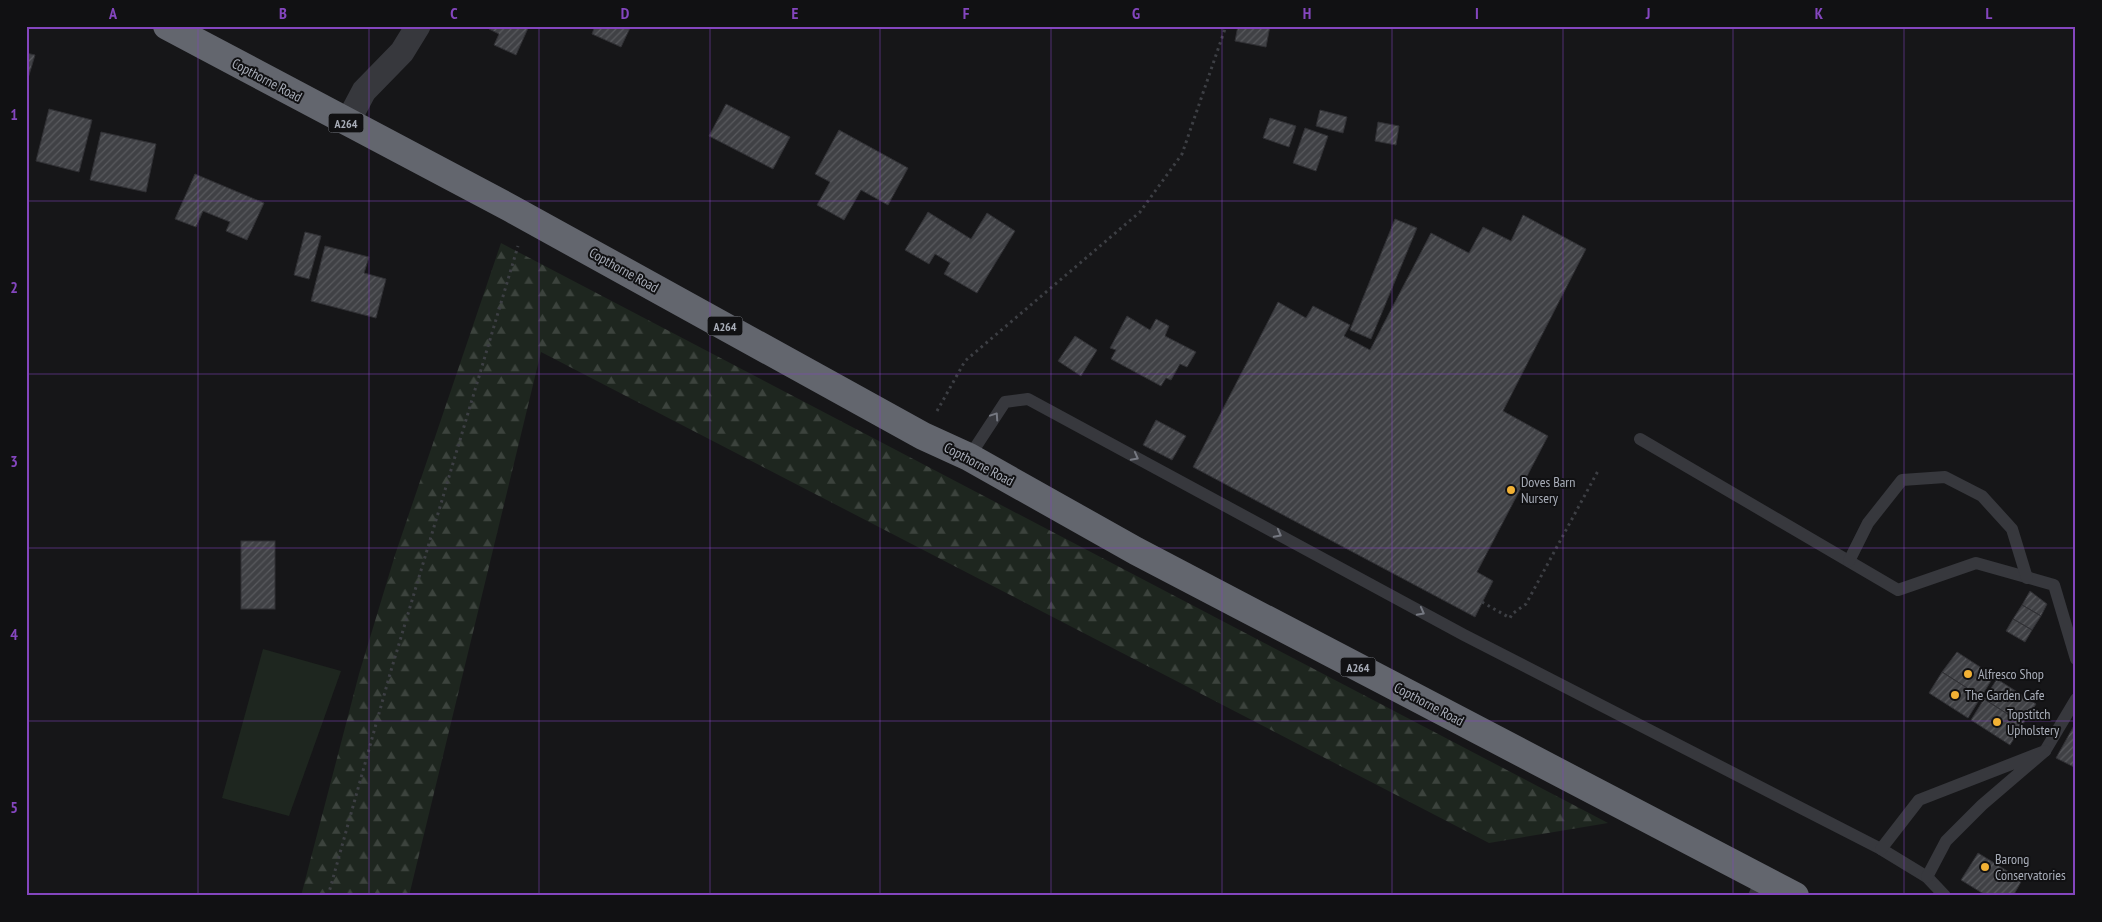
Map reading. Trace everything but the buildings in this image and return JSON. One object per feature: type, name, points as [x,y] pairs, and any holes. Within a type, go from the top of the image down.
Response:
[{"type":"highway","name":"Copthorne Road","points":[[167,26],[527,217],[923,436],[969,457],[1136,551],[1758,887],[1795,896]]},
{"type":"street","points":[[347,123],[364,91],[402,52],[418,26]]},
{"type":"lane","points":[[969,457],[1005,402],[1028,399],[1464,635],[1881,849],[1927,877],[1945,896]]},
{"type":"lane","points":[[1640,439],[1898,590],[1976,563],[2054,585],[2076,659]]},
{"type":"lane","points":[[1849,561],[1868,523],[1902,480],[1945,477],[1982,496],[2012,529],[2027,578]]},
{"type":"lane","points":[[1927,877],[1946,841],[1982,804],[2044,751],[2076,699]]},
{"type":"lane","points":[[1881,849],[1919,800],[2044,751]]},
{"type":"path","points":[[923,436],[964,361],[1140,212],[1182,154],[1226,26]]},
{"type":"path","points":[[328,896],[390,674],[527,217]]},
{"type":"path","points":[[1482,602],[1510,618],[1512,614],[1526,604],[1599,469]]},
{"type":"green space","points":[[501,243],[1608,823],[1489,843],[541,352],[409,896],[301,896],[359,674],[395,555]]},
{"type":"green space","points":[[263,649],[341,671],[289,816],[222,798]]},
{"type":"place","name":"Doves Barn Nursery","points":[[1511,490]]},
{"type":"place","name":"Alfresco Shop","points":[[1968,674]]},
{"type":"place","name":"The Garden Cafe","points":[[1955,695]]},
{"type":"place","name":"Topstitch Upholstery","points":[[1997,722]]},
{"type":"place","name":"Barong Conservatories","points":[[1985,867]]}]
